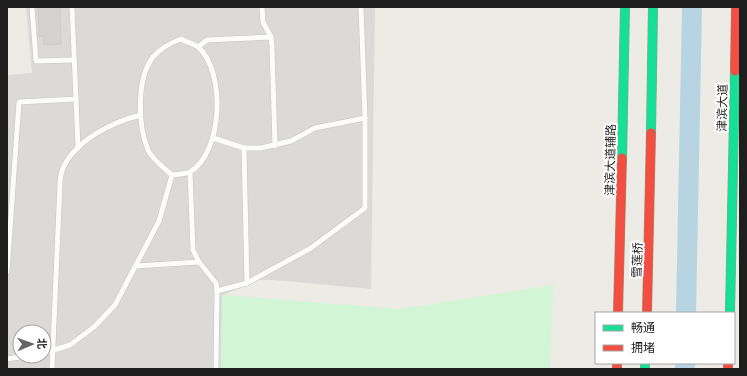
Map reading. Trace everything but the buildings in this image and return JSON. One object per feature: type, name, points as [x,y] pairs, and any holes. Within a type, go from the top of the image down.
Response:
[{"type":"main road","name":"津滨大道辅路","points":[[618,312],[625,7]]},
{"type":"main road","name":"雪莲桥","points":[[647,312],[653,7]]},
{"type":"main road","name":"津滨大道","points":[[730,312],[736,7]]},
{"type":"lane","points":[[32,7],[36,61],[74,60]]},
{"type":"lane","points":[[72,7],[78,148]]},
{"type":"lane","points":[[262,7],[263,22],[270,37],[272,47],[275,146]]},
{"type":"lane","points":[[217,291],[247,283],[311,248],[365,208],[365,118],[361,7]]},
{"type":"lane","points":[[618,7],[624,19]]},
{"type":"lane","points":[[198,47],[207,40],[270,37]]},
{"type":"lane","points":[[181,39],[198,47],[209,63],[216,81],[217,101],[213,138],[203,159],[190,172],[172,175],[149,152],[141,128],[141,115],[144,75],[153,57],[168,43],[181,39]]},
{"type":"lane","points":[[7,272],[19,102],[76,99]]},
{"type":"lane","points":[[141,115],[125,119],[86,141],[70,157],[62,169],[60,183],[52,351],[70,345],[94,327],[115,305],[159,220],[172,175]]},
{"type":"lane","points":[[213,138],[244,148],[275,146],[291,141],[315,128],[365,118]]},
{"type":"lane","points":[[244,148],[247,283]]},
{"type":"lane","points":[[190,172],[193,250],[199,262],[216,283],[216,369]]},
{"type":"lane","points":[[136,266],[199,262]]},
{"type":"shaded area","points":[[26,7],[375,7],[371,289],[274,280],[259,280],[223,295],[221,369],[7,369],[8,75],[32,73]]},
{"type":"green space","points":[[553,285],[550,369],[221,369],[222,295],[400,309]]},
{"type":"waterway","points":[[686,312],[692,7]]},
{"type":"waterway","points":[[685,364],[685,369]]},
{"type":"traffic: fast","points":[[622,158],[625,7]]},
{"type":"traffic: fast","points":[[651,133],[653,7]]},
{"type":"traffic: fast","points":[[730,312],[735,71]]},
{"type":"traffic: fast","points":[[645,364],[645,369]]},
{"type":"traffic: jam","points":[[735,71],[736,7]]},
{"type":"traffic: jam","points":[[647,312],[651,133]]},
{"type":"traffic: jam","points":[[618,312],[622,158]]},
{"type":"traffic: jam","points":[[617,364],[617,369]]},
{"type":"traffic: jam","points":[[728,364],[728,369]]}]
